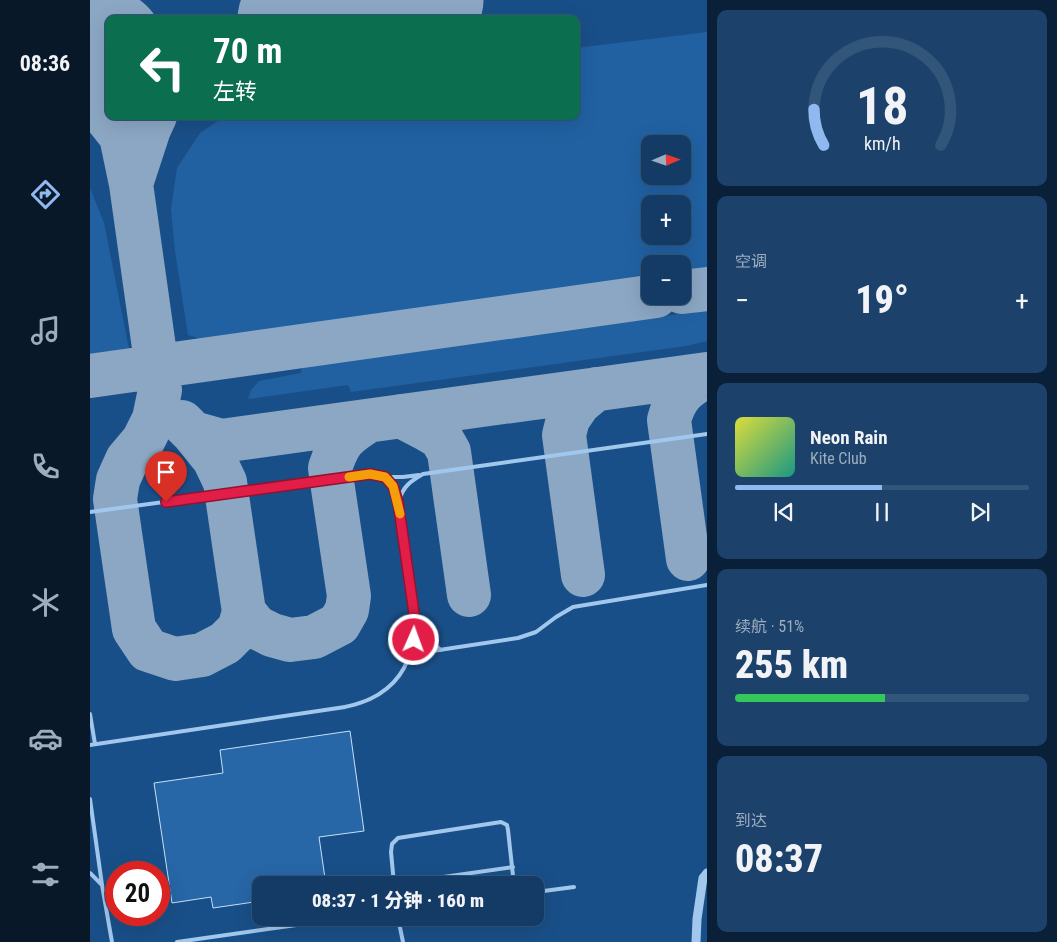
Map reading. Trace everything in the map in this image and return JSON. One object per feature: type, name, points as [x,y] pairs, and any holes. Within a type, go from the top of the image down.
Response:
[{"type":"street","points":[[696,942],[697,919],[704,878],[707,873]]},
{"type":"lane","points":[[90,512],[370,474],[385,477],[403,477],[707,434]]},
{"type":"lane","points":[[398,502],[409,482],[423,474]]},
{"type":"lane","points":[[90,714],[92,745],[345,707],[371,698],[393,682],[408,660],[414,640],[415,620],[398,502],[393,486],[385,477]]},
{"type":"lane","points":[[408,660],[426,652],[518,638],[536,632],[573,607],[707,585]]},
{"type":"lane","points":[[415,620],[426,638],[441,650]]},
{"type":"lane","points":[[90,799],[112,942]]},
{"type":"lane","points":[[393,876],[391,852],[392,844],[398,838],[501,822],[507,825],[514,876]]},
{"type":"lane","points":[[450,876],[513,867]]},
{"type":"lane","points":[[90,873],[102,885]]},
{"type":"lane","points":[[544,891],[574,887]]},
{"type":"lane","points":[[177,942],[290,926]]},
{"type":"lane","points":[[400,926],[403,942]]},
{"type":"shaded area","points":[[707,32],[707,270],[691,272],[691,255],[641,255],[641,278],[201,339],[188,335],[175,251],[171,209],[177,168],[200,133],[219,120],[580,120],[580,48]]},
{"type":"shaded area","points":[[90,188],[104,223],[129,349],[90,355]]},
{"type":"shaded area","points":[[707,310],[707,341],[686,346],[351,392],[348,385],[248,399],[251,390],[259,381],[301,373],[302,366]]},
{"type":"building","points":[[350,731],[364,831],[319,837],[325,876],[252,876],[252,902],[213,908],[211,897],[172,903],[170,861],[166,861],[154,783],[223,773],[220,750]]},
{"type":"taxiway","points":[[90,101],[105,116]]},
{"type":"taxiway","points":[[108,120],[121,136],[131,184],[153,120]]},
{"type":"taxiway","points":[[131,184],[160,390],[154,419],[143,441],[127,460],[118,480],[115,499],[134,629],[148,650],[175,659],[202,655],[225,643],[239,629],[244,612],[225,482],[214,459],[193,433]]},
{"type":"taxiway","points":[[691,291],[707,289]]},
{"type":"taxiway","points":[[90,376],[641,298]]},
{"type":"taxiway","points":[[182,422],[193,433],[221,441],[707,374]]},
{"type":"taxiway","points":[[688,559],[669,420],[675,404],[682,393],[707,375]]},
{"type":"taxiway","points":[[583,575],[564,435],[568,419],[579,403],[596,389]]},
{"type":"taxiway","points":[[401,416],[441,438],[449,452],[469,595]]},
{"type":"taxiway","points":[[244,612],[256,627],[272,635],[290,640],[314,637],[339,624],[347,610],[349,596],[330,468],[336,451],[343,440],[368,421]]},
{"type":"runway","points":[[321,15],[429,0]]},
{"type":"runway","points":[[90,47],[105,45]]},
{"type":"slow traffic","points":[[349,477],[370,474],[385,477],[393,486],[400,514]]},
{"type":"route","points":[[166,502],[370,474],[385,477],[393,486],[398,502],[415,620],[414,640]]}]
